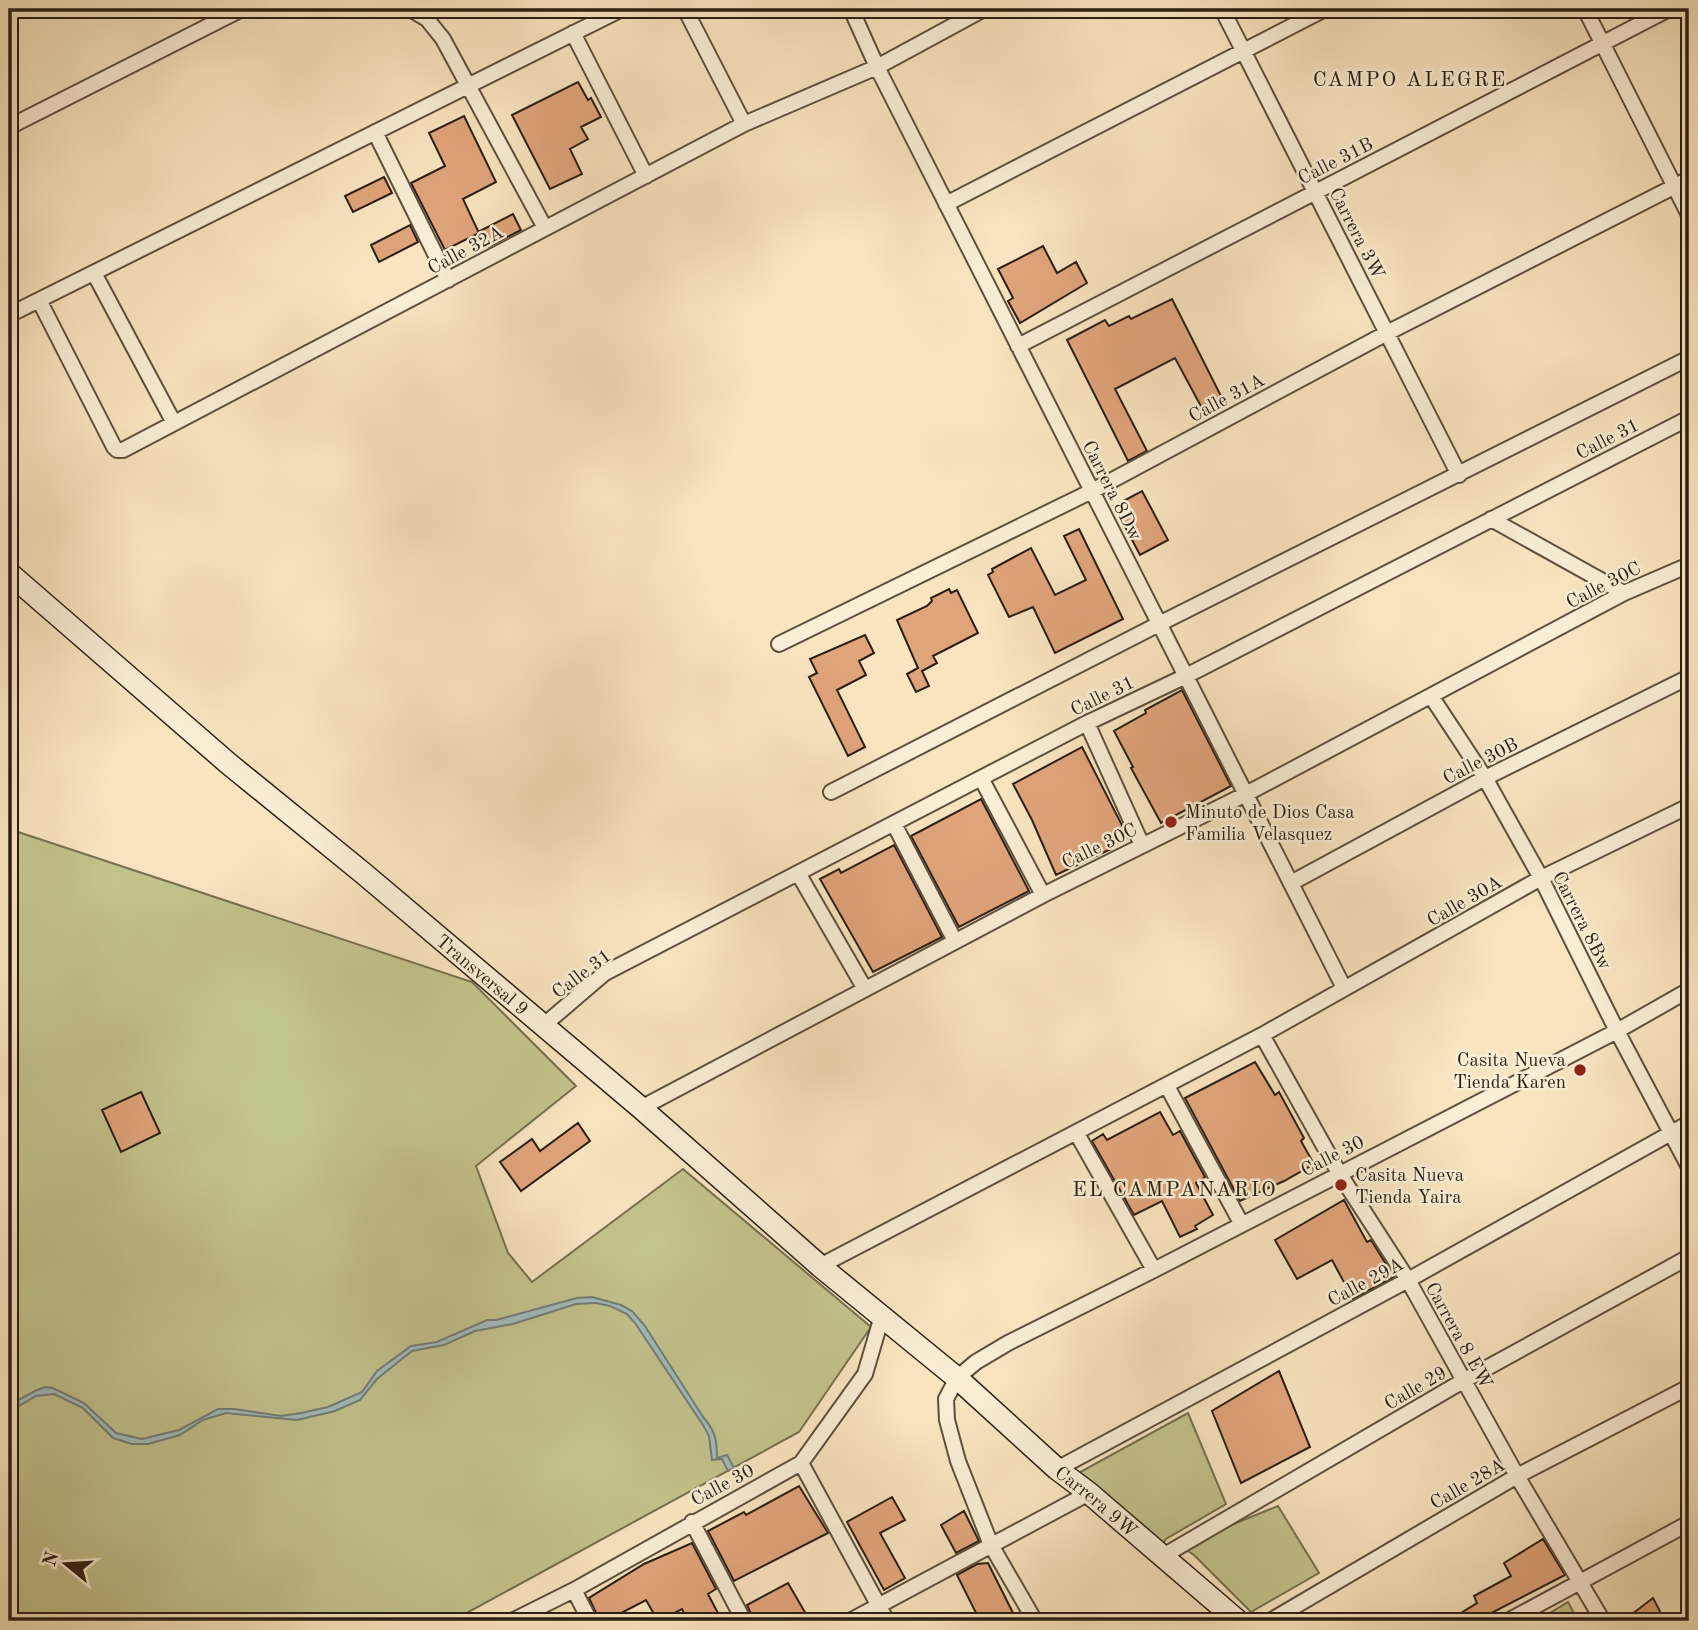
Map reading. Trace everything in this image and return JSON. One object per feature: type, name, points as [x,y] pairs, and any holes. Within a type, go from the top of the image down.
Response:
[{"type":"main road","name":"Transversal 9","points":[[9,573],[229,764],[544,1026],[821,1266],[957,1378]]},
{"type":"main road","name":"Carrera 9W","points":[[957,1378],[1057,1469],[1089,1493],[1238,1621]]},
{"type":"street","points":[[9,127],[242,9]]},
{"type":"street","points":[[410,9],[436,28],[545,228]]},
{"type":"street","points":[[9,316],[622,9]]},
{"type":"street","points":[[685,9],[744,124]]},
{"type":"street","name":"Carrera 8Dw","points":[[851,9],[877,67],[1344,988]]},
{"type":"street","name":"Calle 32A","points":[[40,300],[114,447],[123,450],[744,124],[877,67],[984,9]]},
{"type":"street","name":"Carrera 3W","points":[[1222,9],[1459,475]]},
{"type":"street","points":[[946,204],[1325,9]]},
{"type":"street","points":[[1585,9],[1689,215]]},
{"type":"street","name":"Calle 31B","points":[[1018,346],[1669,9]]},
{"type":"street","points":[[573,33],[646,176]]},
{"type":"street","points":[[375,132],[448,279]]},
{"type":"street","name":"Calle 31A","points":[[779,644],[1092,491],[1387,333],[1689,179]]},
{"type":"street","points":[[93,273],[174,423]]},
{"type":"street","name":"Calle 31","points":[[831,792],[1689,358]]},
{"type":"street","name":"Calle 31","points":[[544,1026],[606,973],[1087,723],[1186,676],[1689,418]]},
{"type":"street","points":[[1492,519],[1624,593]]},
{"type":"street","name":"Calle 30C","points":[[641,1108],[1043,895],[1246,794],[1624,593],[1689,565]]},
{"type":"street","name":"Calle 30B","points":[[1291,883],[1485,778],[1689,677]]},
{"type":"street","name":"Carrera 8Bw","points":[[1431,696],[1485,778],[1541,878],[1689,1167]]},
{"type":"street","points":[[1087,723],[1142,845]]},
{"type":"street","points":[[981,778],[1043,895]]},
{"type":"street","name":"Calle 30A","points":[[821,1266],[1262,1035],[1541,878],[1689,806]]},
{"type":"street","points":[[894,824],[955,941]]},
{"type":"street","points":[[798,873],[865,989]]},
{"type":"street","name":"Calle 30","points":[[957,1378],[976,1362],[1008,1343],[1617,1031],[1689,990]]},
{"type":"street","name":"Carrera 8 EW","points":[[1262,1035],[1339,1173],[1408,1280],[1517,1476],[1602,1621]]},
{"type":"street","points":[[1167,1086],[1241,1223]]},
{"type":"street","name":"Calle 29A","points":[[1057,1469],[1408,1280],[1689,1123]]},
{"type":"street","points":[[1076,1132],[1154,1270]]},
{"type":"street","name":"Calle 29","points":[[1163,1556],[1463,1381],[1689,1257]]},
{"type":"street","name":"Calle 30","points":[[512,1621],[574,1590],[801,1463],[865,1374],[882,1316]]},
{"type":"street","points":[[957,1378],[946,1399],[947,1420],[958,1461],[992,1545],[1035,1621]]},
{"type":"street","name":"Calle 28A","points":[[1270,1621],[1517,1476],[1689,1387]]},
{"type":"street","points":[[801,1463],[887,1621]]},
{"type":"street","points":[[850,1621],[1089,1493]]},
{"type":"street","points":[[692,1522],[744,1621]]},
{"type":"street","points":[[1508,1621],[1689,1523]]},
{"type":"street","points":[[574,1590],[590,1621]]},
{"type":"green space","points":[[9,829],[472,982],[576,1086],[476,1166],[508,1253],[532,1282],[683,1169],[871,1327],[799,1432],[452,1621],[9,1621]]},
{"type":"green space","points":[[1188,1413],[1226,1504],[1166,1539],[1159,1550],[1073,1476]]},
{"type":"green space","points":[[1278,1506],[1319,1573],[1251,1612],[1194,1555],[1180,1546]]},
{"type":"green space","points":[[1568,1602],[1578,1621],[1537,1621]]},
{"type":"water","points":[[592,1297],[632,1311],[645,1326],[713,1431],[717,1458],[727,1455],[734,1468],[728,1471],[722,1459],[712,1460],[709,1436],[703,1425],[635,1323],[627,1314],[596,1303],[576,1304],[513,1324],[475,1331],[444,1345],[412,1351],[377,1379],[360,1400],[335,1411],[297,1420],[226,1413],[203,1420],[180,1435],[148,1444],[132,1444],[113,1438],[83,1408],[54,1394],[36,1396],[9,1412],[9,1405],[45,1387],[53,1388],[84,1403],[116,1433],[142,1439],[179,1430],[218,1409],[281,1416],[301,1413],[328,1407],[362,1392],[377,1371],[411,1346],[437,1342],[487,1320],[496,1320],[577,1298]]},
{"type":"building","points":[[578,82],[601,117],[581,127],[588,139],[570,149],[582,174],[550,189],[512,115]]},
{"type":"building","points":[[464,116],[496,182],[463,199],[479,233],[445,250],[411,183],[445,166],[429,133]]},
{"type":"building","points":[[384,177],[392,193],[353,212],[345,196]]},
{"type":"building","points":[[513,214],[521,230],[488,247],[480,231]]},
{"type":"building","points":[[410,225],[418,242],[379,262],[371,245]]},
{"type":"building","points":[[1043,246],[1057,273],[1076,262],[1087,283],[1020,323],[1008,301],[1013,298],[998,269]]},
{"type":"building","points":[[1172,299],[1224,402],[1204,412],[1175,358],[1115,389],[1147,451],[1128,461],[1067,340],[1105,320],[1109,326],[1129,316],[1131,319]]},
{"type":"building","points":[[1142,491],[1168,540],[1140,555],[1114,506]]},
{"type":"building","points":[[1079,529],[1123,619],[1055,653],[1033,607],[1009,617],[988,575],[993,572],[992,569],[1031,548],[1055,595],[1086,580],[1064,536]]},
{"type":"building","points":[[949,589],[951,593],[957,590],[978,633],[933,656],[937,663],[922,671],[929,686],[916,692],[907,674],[918,668],[897,620],[927,606],[932,601],[931,598]]},
{"type":"building","points":[[865,635],[874,653],[859,661],[866,675],[837,690],[865,747],[848,756],[809,677],[817,673],[810,659]]},
{"type":"building","points":[[1182,690],[1231,786],[1161,823],[1114,731]]},
{"type":"building","points":[[1082,747],[1128,837],[1110,847],[1111,849],[1056,875],[1013,784]]},
{"type":"building","points":[[981,799],[1029,891],[959,927],[911,836]]},
{"type":"building","points":[[894,845],[942,937],[873,972],[820,879],[839,869],[841,873]]},
{"type":"building","points":[[1255,1062],[1275,1095],[1279,1092],[1304,1138],[1301,1141],[1314,1164],[1240,1201],[1185,1098]]},
{"type":"building","points":[[141,1092],[160,1133],[121,1152],[102,1110]]},
{"type":"building","points":[[1160,1112],[1173,1135],[1180,1131],[1205,1177],[1196,1183],[1213,1215],[1195,1226],[1197,1229],[1180,1237],[1162,1201],[1134,1215],[1092,1141],[1103,1134],[1107,1140]]},
{"type":"building","points":[[578,1123],[590,1141],[521,1191],[500,1162],[532,1139],[540,1151]]},
{"type":"building","points":[[1344,1200],[1367,1242],[1371,1240],[1394,1277],[1353,1299],[1332,1260],[1297,1279],[1275,1240]]},
{"type":"building","points":[[1279,1371],[1310,1447],[1241,1483],[1212,1411]]},
{"type":"building","points":[[799,1486],[828,1533],[734,1581],[708,1531],[744,1512],[746,1515]]},
{"type":"building","points":[[892,1497],[905,1520],[880,1533],[905,1578],[884,1590],[847,1522]]},
{"type":"building","points":[[964,1511],[979,1541],[956,1553],[941,1525]]},
{"type":"building","points":[[1543,1539],[1565,1575],[1476,1621],[1448,1621],[1477,1603],[1474,1596],[1511,1576],[1504,1563]]},
{"type":"building","points":[[692,1543],[716,1589],[708,1594],[721,1619],[730,1615],[733,1621],[688,1621],[682,1609],[658,1621],[646,1600],[606,1621],[600,1621],[589,1598],[644,1564]]},
{"type":"building","points":[[988,1563],[1014,1615],[994,1621],[980,1621],[957,1575],[977,1564]]},
{"type":"building","points":[[788,1583],[810,1621],[754,1621],[747,1605]]},
{"type":"building","points":[[1653,1598],[1665,1621],[1623,1621]]},
{"type":"place","name":"Minuto de Dios Casa Familia Velasquez","points":[[1171,822]]},
{"type":"place","name":"Casita Nueva Tienda Karen","points":[[1580,1070]]},
{"type":"place","name":"Casita Nueva Tienda Yaira","points":[[1341,1185]]},
{"type":"district","name":"CAMPO ALEGRE","points":[[1410,79]]},
{"type":"district","name":"EL CAMPANARIO","points":[[1175,1189]]}]
